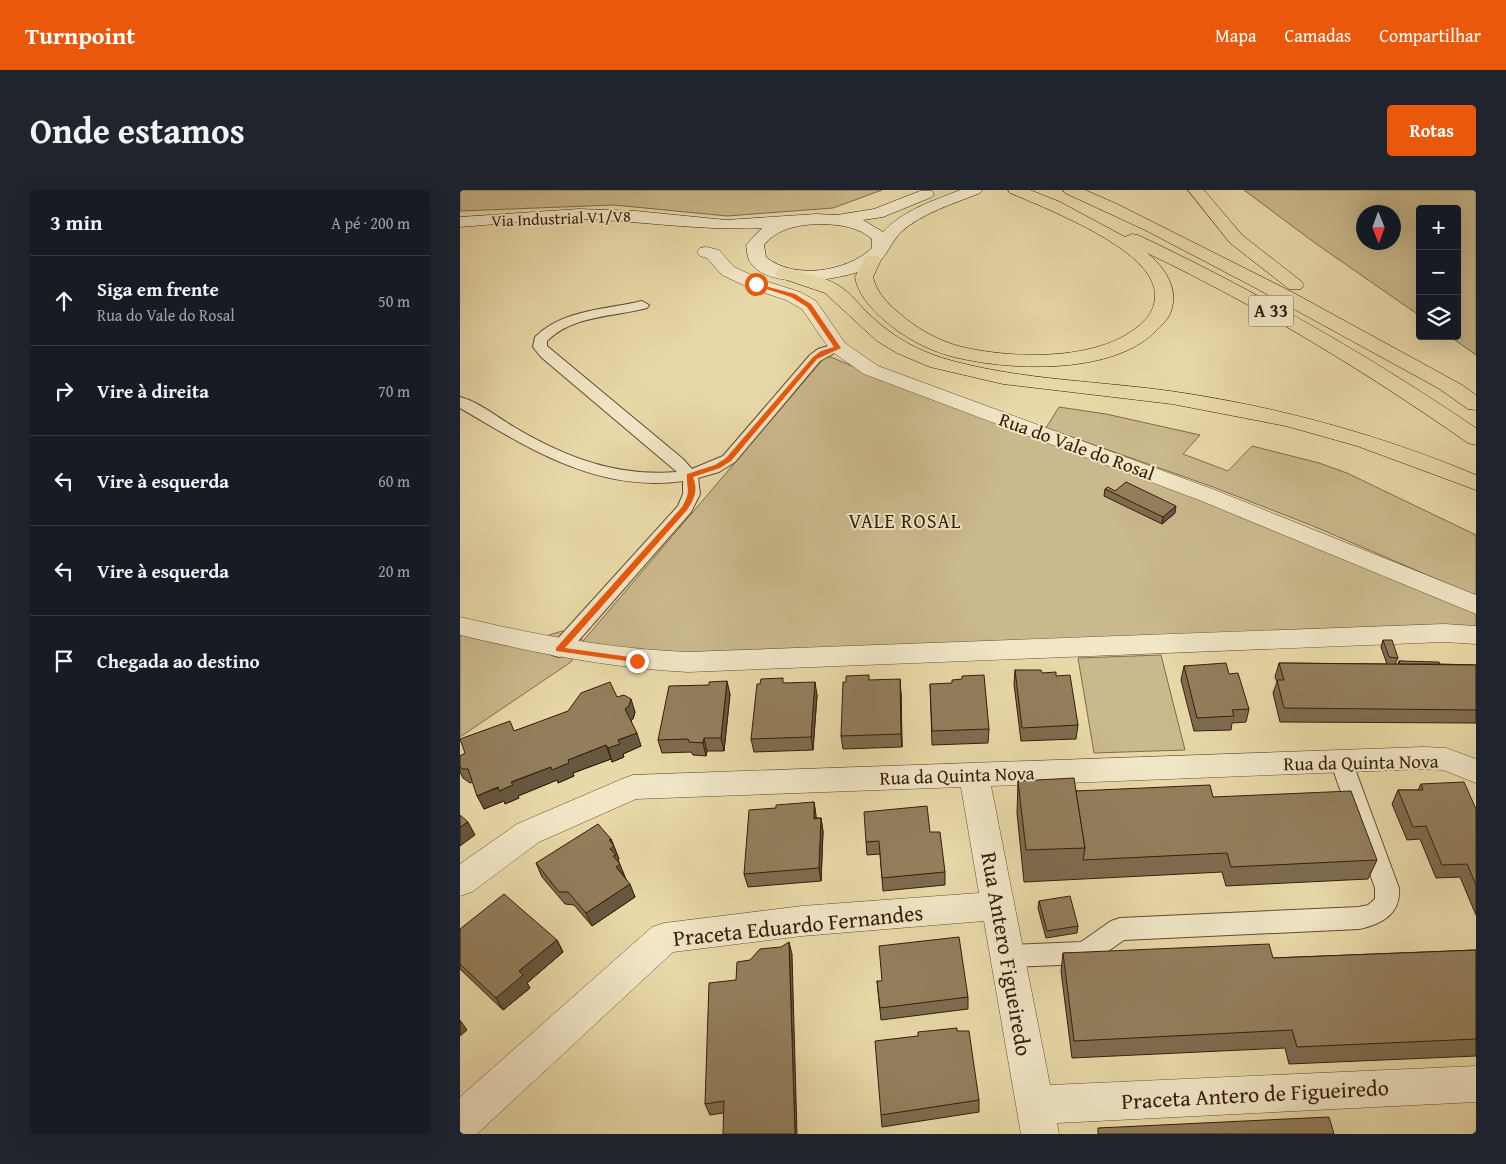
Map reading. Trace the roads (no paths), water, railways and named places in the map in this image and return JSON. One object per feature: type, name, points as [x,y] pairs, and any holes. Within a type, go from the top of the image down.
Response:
[{"type":"highway","name":"A 33","points":[[1016,190],[1184,262],[1350,356],[1426,403],[1476,438]]},
{"type":"highway","name":"A 33","points":[[1071,190],[1106,204],[1320,313],[1455,390],[1476,404]]},
{"type":"highway","points":[[1196,190],[1236,239],[1279,274],[1455,390]]},
{"type":"highway","points":[[877,254],[864,277],[873,297],[908,329],[945,348],[993,358],[1047,360],[1091,354],[1130,341],[1155,322],[1164,307],[1164,290],[1156,272],[1149,264],[1123,245],[1054,205]]},
{"type":"highway","points":[[784,273],[818,283],[836,292],[880,335],[919,356],[947,366],[1012,379],[1171,397],[1282,417],[1385,446],[1476,483]]},
{"type":"street","points":[[754,250],[759,239],[765,234],[795,222],[877,212],[918,196],[936,197],[974,190]]},
{"type":"street","points":[[877,254],[886,237],[893,230],[936,197]]},
{"type":"street","name":"Via Industrial V1/V8","points":[[460,222],[578,214],[636,216],[691,223],[744,225],[795,222]]},
{"type":"street","points":[[826,219],[850,222],[869,228],[880,238],[877,254]]},
{"type":"street","name":"Via Industrial V1/V8","points":[[691,223],[732,235],[754,250],[759,261],[784,273],[808,276],[833,274],[855,269],[877,254]]},
{"type":"street","name":"Rua do Vale do Rosal","points":[[706,252],[713,254],[728,271],[756,284],[793,296],[809,305],[838,348],[871,370],[1207,494],[1476,605]]},
{"type":"street","points":[[460,626],[559,650],[637,661],[688,662],[1444,634],[1476,635]]},
{"type":"street","name":"Rua da Quinta Nova","points":[[460,882],[528,833],[633,787],[1341,761],[1446,759],[1476,772]]},
{"type":"street","name":"Rua Antero Figueiredo","points":[[974,775],[1038,1119]]},
{"type":"street","name":"Praceta Eduardo Fernandes","points":[[460,1123],[664,938],[802,921],[998,906]]},
{"type":"street","name":"Praceta Antero de Figueiredo","points":[[1038,1119],[1476,1084]]},
{"type":"lane","points":[[559,650],[685,508],[691,498],[693,488],[690,476],[677,462],[546,354],[540,347],[540,340],[556,326],[587,316],[642,305]]},
{"type":"lane","points":[[460,402],[558,459],[578,467],[623,477],[690,476],[717,467],[728,459],[815,358],[823,352],[838,348]]},
{"type":"lane","points":[[1007,956],[1084,953],[1120,929],[1374,916],[1384,907],[1388,896],[1387,888],[1341,761]]},
{"type":"district","name":"VALE ROSAL","points":[[905,521]]}]
